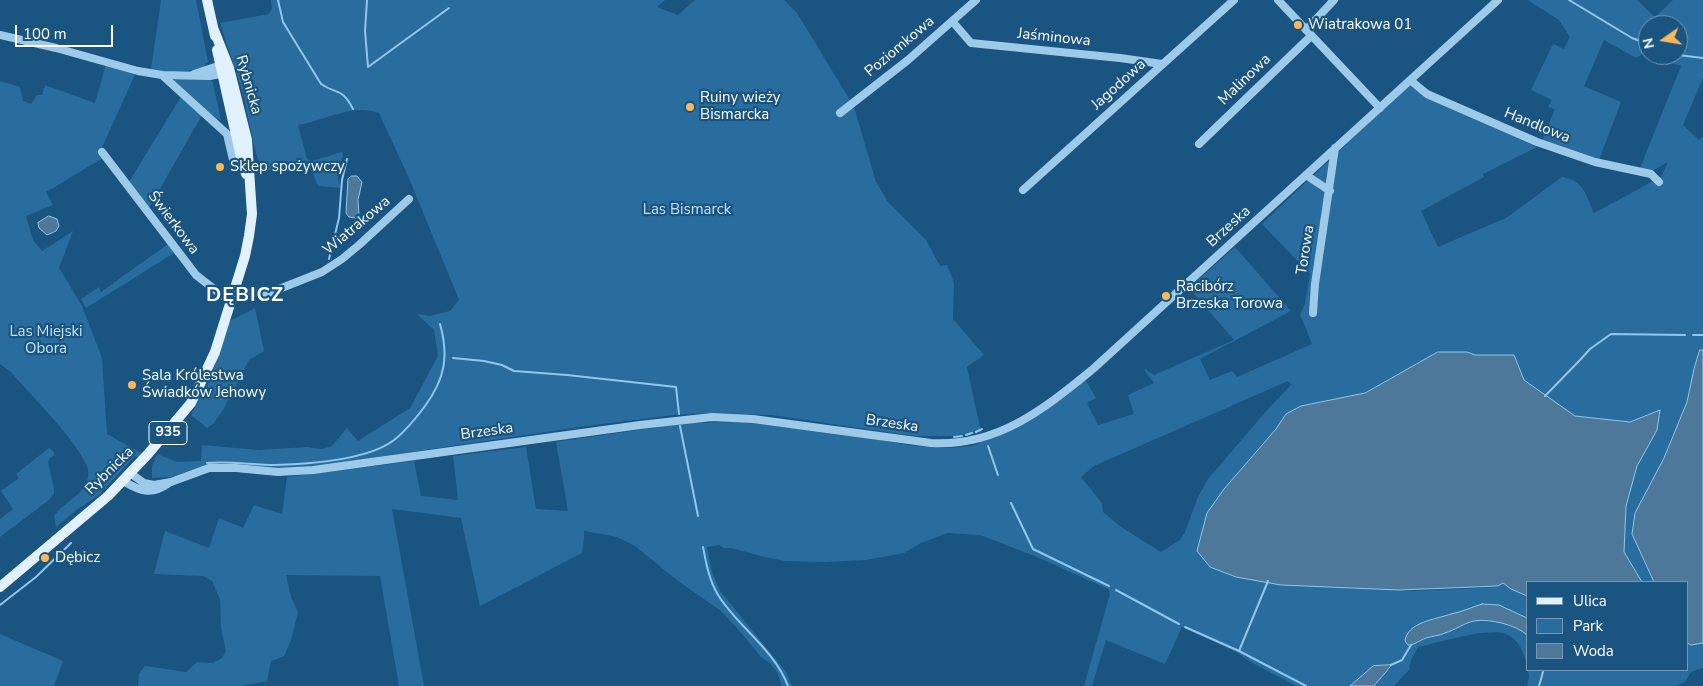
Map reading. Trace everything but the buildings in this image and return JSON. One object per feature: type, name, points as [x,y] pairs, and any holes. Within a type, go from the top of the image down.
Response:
[{"type":"main road","name":"Rybnicka","points":[[0,587],[81,519],[127,477],[173,427],[191,403],[215,352],[245,256],[251,227],[251,202],[246,162],[247,140],[223,69],[207,0]]},
{"type":"street","name":"Poziomkowa","points":[[840,113],[908,60],[976,0]]},
{"type":"street","name":"Jagodowa","points":[[1023,190],[1234,0]]},
{"type":"street","points":[[1278,0],[1380,108]]},
{"type":"street","name":"Malinowa","points":[[1199,144],[1308,33],[1334,0]]},
{"type":"street","name":"Brzeska","points":[[127,477],[139,490],[148,492],[162,489],[171,482],[210,468],[236,468],[278,472],[313,470],[640,425],[712,417],[753,419],[931,443],[958,443],[976,440],[1004,430],[1027,418],[1083,377],[1498,0]]},
{"type":"street","name":"Jaśminowa","points":[[952,22],[971,43],[1162,64]]},
{"type":"street","points":[[0,35],[162,76],[192,75],[205,69],[223,69]]},
{"type":"street","points":[[162,76],[228,134],[234,164],[246,162]]},
{"type":"street","name":"Handlowa","points":[[1410,80],[1427,94],[1537,142],[1595,162],[1651,174],[1659,182]]},
{"type":"street","name":"Torowa","points":[[1313,313],[1315,284],[1335,148]]},
{"type":"street","name":"Świerkowa","points":[[102,152],[196,275],[231,301]]},
{"type":"street","points":[[1306,175],[1330,191]]},
{"type":"street","name":"Wiatrakowa","points":[[235,288],[252,293],[269,293],[322,272],[359,245],[409,199]]},
{"type":"green space","points":[[161,0],[196,0],[208,62],[205,64],[206,67],[178,72],[151,70]]},
{"type":"green space","name":"Las Bismarck","points":[[271,0],[665,0],[657,7],[678,15],[695,0],[784,0],[797,13],[854,107],[876,182],[888,202],[926,240],[940,266],[947,265],[954,283],[953,319],[984,355],[967,367],[981,432],[953,436],[914,436],[772,415],[706,413],[673,415],[579,427],[331,464],[277,469],[222,463],[208,465],[171,477],[152,478],[152,466],[157,454],[177,462],[201,461],[202,445],[259,450],[307,447],[322,449],[332,446],[347,428],[358,441],[410,408],[438,356],[434,330],[417,314],[430,316],[450,311],[459,300],[409,178],[379,113],[369,110],[348,111],[298,125],[307,159],[312,161],[342,152],[343,156],[338,172],[341,188],[318,186],[312,171],[304,164],[263,170],[256,154],[243,93],[220,23],[269,14],[272,9]]},
{"type":"green space","points":[[1528,0],[1637,0],[1653,15],[1638,15],[1638,57],[1636,58],[1604,40],[1584,86],[1621,102],[1599,160],[1542,141],[1555,109],[1548,107],[1552,100],[1531,90],[1553,44],[1564,49],[1570,37],[1559,20]]},
{"type":"green space","points":[[1673,0],[1703,0],[1703,78],[1683,125],[1699,140],[1703,137],[1703,350],[1700,350],[1687,402],[1664,458],[1635,513],[1632,534],[1654,581],[1641,581],[1624,552],[1626,506],[1637,466],[1657,430],[1660,410],[1630,422],[1575,416],[1524,380],[1467,352],[1438,352],[1365,393],[1301,406],[1286,414],[1276,429],[1224,489],[1207,513],[1197,551],[1210,567],[1281,585],[1412,591],[1498,587],[1503,583],[1526,596],[1526,662],[1518,643],[1511,636],[1498,632],[1475,634],[1418,647],[1411,660],[1409,670],[1394,686],[1374,686],[1382,674],[1390,669],[1391,665],[1373,666],[1350,686],[1296,686],[1249,661],[1238,653],[1182,627],[1165,664],[1106,640],[1092,686],[1084,686],[1110,594],[1108,589],[1037,557],[980,535],[947,533],[921,543],[904,553],[866,560],[825,562],[785,561],[732,548],[723,548],[719,545],[707,547],[712,572],[720,591],[786,672],[792,686],[782,686],[777,672],[770,663],[761,657],[721,611],[678,581],[635,546],[617,537],[584,531],[582,553],[480,606],[461,518],[392,509],[424,686],[399,686],[380,576],[286,575],[291,597],[298,612],[291,640],[284,656],[271,661],[267,681],[241,686],[138,686],[139,674],[145,666],[186,672],[197,662],[213,663],[222,658],[226,651],[221,628],[220,599],[212,581],[203,576],[154,574],[165,531],[209,548],[219,518],[243,528],[254,505],[282,514],[287,477],[414,461],[421,496],[458,500],[453,456],[526,447],[536,509],[568,511],[556,442],[685,423],[743,422],[864,437],[914,446],[948,448],[972,446],[1031,420],[1062,399],[1085,379],[1096,398],[1087,403],[1098,425],[1134,414],[1128,395],[1154,383],[1144,370],[1146,369],[1154,375],[1234,340],[1189,288],[1235,247],[1291,311],[1200,359],[1210,380],[1232,371],[1237,377],[1312,344],[1300,314],[1305,304],[1310,274],[1262,224],[1409,85],[1439,102],[1537,147],[1483,174],[1484,177],[1421,211],[1438,247],[1506,218],[1562,177],[1580,185],[1594,213],[1661,177],[1668,162],[1652,171],[1640,168],[1681,66],[1678,65],[1688,65],[1688,15],[1657,15]],"holes":[[[1288,381],[1291,385],[1208,479],[1198,497],[1185,532],[1180,540],[1161,552],[1121,527],[1103,512],[1102,503],[1081,477],[1094,466]]]},
{"type":"green space","name":"Las Miejski Obora","points":[[106,64],[136,72],[100,152],[103,158],[46,192],[53,205],[26,216],[33,240],[42,251],[73,231],[59,268],[82,306],[102,358],[107,434],[143,454],[140,458],[135,456],[99,495],[56,527],[54,516],[83,488],[88,478],[88,471],[86,464],[62,429],[11,372],[0,364],[0,81],[20,87],[23,101],[31,104],[37,95],[42,95],[45,85],[95,103]]},
{"type":"green space","points":[[181,78],[209,78],[213,83],[221,121],[205,112],[172,81]]},
{"type":"green space","points":[[182,95],[202,115],[149,208],[129,182]]},
{"type":"green space","points":[[168,244],[174,253],[86,308],[81,299],[99,287],[101,292]]},
{"type":"green space","points":[[255,308],[264,351],[249,360],[223,410],[213,424],[207,428],[191,415],[208,384],[230,321]]},
{"type":"green space","points":[[49,448],[54,452],[54,455],[48,462],[54,493],[49,500],[0,537],[0,519],[13,509],[1,491],[19,478],[16,474]]},
{"type":"green space","points":[[0,634],[63,661],[54,686],[0,686]]},
{"type":"green space","points":[[1703,643],[1703,668],[1691,672],[1685,682],[1676,686],[1527,686],[1528,671],[1688,671],[1688,644],[1691,645]]},
{"type":"water","points":[[352,176],[357,176],[362,182],[358,200],[359,216],[356,218],[349,217],[346,213],[348,179]]},
{"type":"water","points":[[49,216],[57,219],[59,226],[56,231],[47,235],[39,228],[38,223]]},
{"type":"water","points":[[1700,350],[1703,350],[1703,643],[1691,645],[1688,644],[1688,581],[1654,581],[1632,534],[1635,513],[1664,458],[1687,402]]},
{"type":"water","points":[[1438,352],[1467,352],[1475,355],[1514,355],[1524,380],[1575,416],[1630,422],[1660,410],[1657,430],[1637,466],[1626,506],[1624,552],[1641,581],[1526,581],[1526,596],[1503,583],[1498,586],[1399,590],[1281,585],[1236,577],[1210,567],[1197,551],[1207,513],[1224,489],[1276,429],[1286,414],[1301,406],[1365,393]]},
{"type":"water","points":[[1482,604],[1499,605],[1526,618],[1526,634],[1510,625],[1480,620],[1413,644],[1408,645],[1405,641],[1411,629],[1417,625]]},
{"type":"water","points":[[1391,665],[1374,686],[1350,686],[1373,666]]},
{"type":"waterway","points":[[278,0],[283,22],[321,84],[346,97],[353,109]]},
{"type":"waterway","points":[[367,0],[365,31],[368,67],[449,8]]},
{"type":"waterway","points":[[1569,0],[1638,40]]},
{"type":"waterway","points":[[1688,56],[1703,58]]},
{"type":"waterway","points":[[329,259],[339,218],[342,180],[347,159]]},
{"type":"waterway","points":[[207,463],[276,465],[304,463],[337,460],[383,447],[394,440],[411,424],[432,396],[437,386],[441,377],[444,357],[443,336],[440,324]]},
{"type":"waterway","points":[[1545,396],[1590,349],[1611,334],[1685,335]]},
{"type":"waterway","points":[[1693,335],[1703,335]]},
{"type":"waterway","points":[[453,358],[484,361],[502,365],[514,371],[676,387],[679,414]]},
{"type":"waterway","points":[[680,426],[698,516]]},
{"type":"waterway","points":[[976,432],[982,429]]},
{"type":"waterway","points":[[966,435],[972,433]]},
{"type":"waterway","points":[[954,437],[962,436]]},
{"type":"waterway","points":[[988,446],[998,475]]},
{"type":"waterway","points":[[1011,503],[1033,549],[1109,586]]},
{"type":"waterway","points":[[0,605],[36,577],[71,543]]},
{"type":"waterway","points":[[703,547],[710,577],[718,595],[735,618],[765,649],[782,673],[788,686]]},
{"type":"waterway","points":[[1239,651],[1268,581]]},
{"type":"waterway","points":[[1116,590],[1179,624]]},
{"type":"waterway","points":[[1185,627],[1239,651],[1306,686]]},
{"type":"waterway","points":[[1391,665],[1402,660],[1411,645]]},
{"type":"waterway","points":[[1539,686],[1543,672]]},
{"type":"place","name":"Wiatrakowa 01","points":[[1298,25]]},
{"type":"place","name":"Ruiny wieży Bismarcka","points":[[690,107]]},
{"type":"place","name":"Sklep spożywczy","points":[[220,167]]},
{"type":"place","name":"Racibórz Brzeska Torowa","points":[[1166,296]]},
{"type":"place","name":"Sala Królestwa Świadków Jehowy","points":[[132,385]]},
{"type":"place","name":"Dębicz","points":[[45,558]]},
{"type":"district","name":"DĘBICZ","points":[[245,296]]}]
